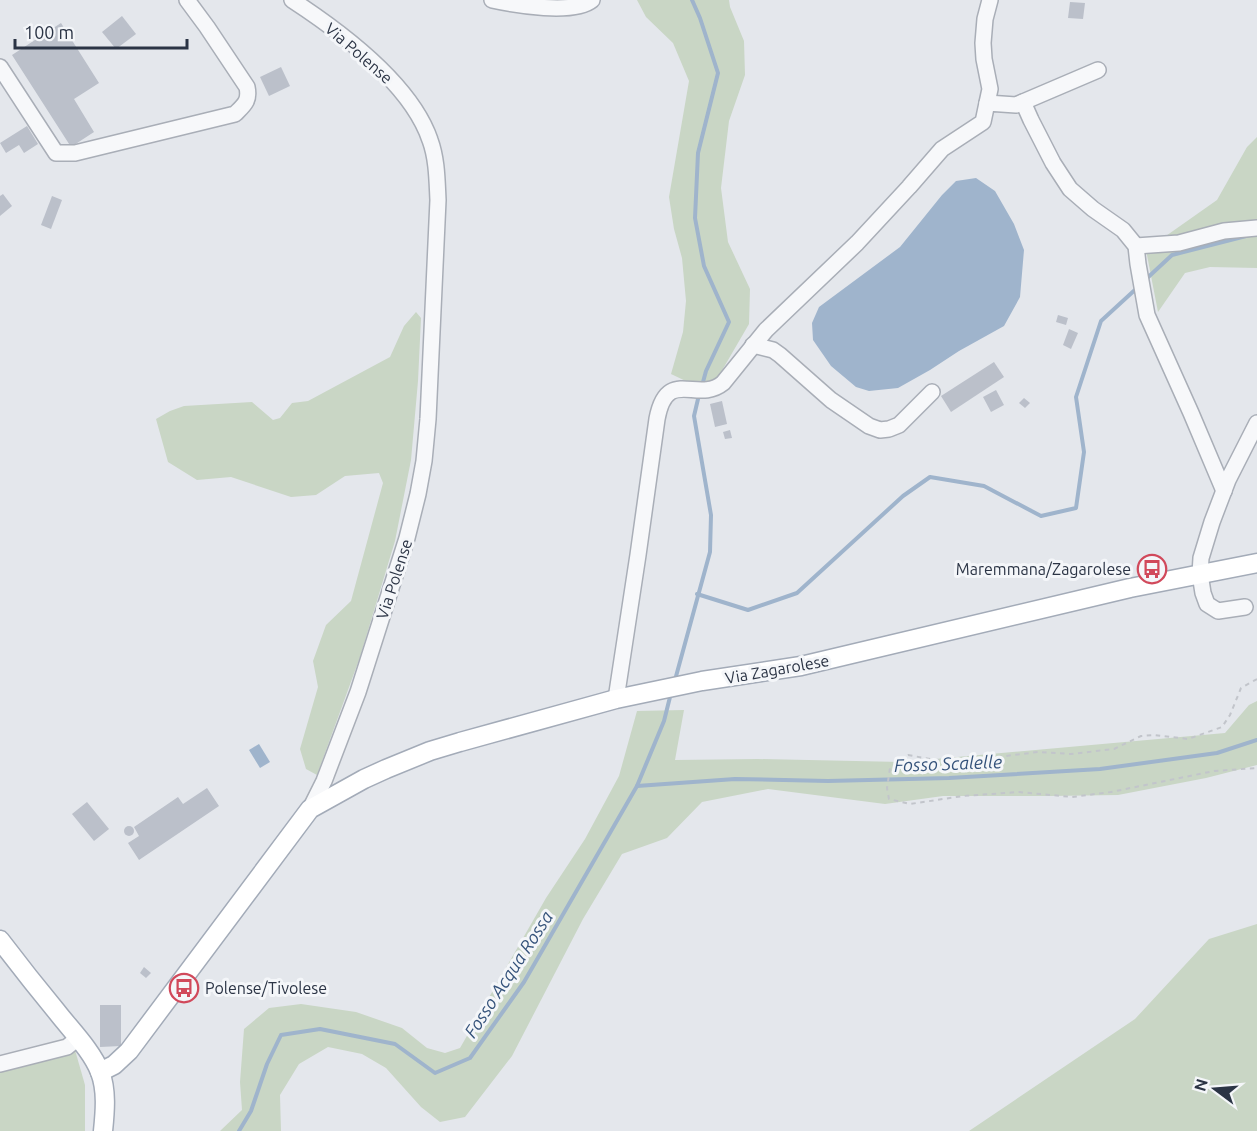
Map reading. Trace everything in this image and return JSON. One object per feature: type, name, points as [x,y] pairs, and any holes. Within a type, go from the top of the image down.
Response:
[{"type":"main road","name":"Via Zagarolese","points":[[310,809],[364,779],[430,751],[616,699],[702,681],[801,666],[1130,588],[1257,563]]},
{"type":"main road","name":"Via Polense","points":[[100,1072],[114,1065],[129,1051],[310,809]]},
{"type":"main road","points":[[0,940],[78,1038],[100,1072],[104,1098],[103,1131]]},
{"type":"street","points":[[0,67],[56,153],[75,153],[235,114],[249,95],[247,87],[187,0]]},
{"type":"street","name":"Via Polense","points":[[292,0],[323,21],[380,68],[403,94],[431,141],[438,200],[428,419],[418,494],[407,538],[358,692],[324,781],[310,809]]},
{"type":"street","points":[[492,0],[524,6],[554,8],[577,7],[592,0]]},
{"type":"street","points":[[616,699],[657,419],[663,399],[672,391],[687,388],[711,389],[719,386],[774,322],[857,243],[942,149],[983,122],[990,88],[983,43],[990,0]]},
{"type":"street","points":[[987,103],[1016,105],[1098,70]]},
{"type":"street","points":[[1023,102],[1053,163],[1070,189],[1123,230],[1137,246],[1147,315],[1224,491]]},
{"type":"street","points":[[1137,246],[1179,243],[1224,231],[1257,228]]},
{"type":"street","points":[[753,345],[772,350],[780,355],[831,400],[869,426],[880,430],[899,425],[932,392]]},
{"type":"street","points":[[1245,607],[1218,611],[1208,604],[1203,593],[1200,574],[1201,558],[1224,491],[1257,423]]},
{"type":"street","points":[[0,1064],[67,1047],[78,1038]]},
{"type":"path","points":[[1257,679],[1240,688],[1230,715],[1222,727],[1188,740],[1154,735],[1141,736],[1114,749],[1071,754],[1038,752],[981,759],[935,760],[908,754],[890,768],[887,788],[889,800],[910,804],[963,796],[1019,792],[1072,797],[1111,792],[1214,771],[1257,768]]},
{"type":"green space","points":[[637,0],[729,0],[744,41],[745,75],[729,121],[721,188],[728,242],[750,289],[749,324],[717,379],[708,386],[692,384],[671,374],[683,332],[686,301],[682,258],[669,197],[689,81],[673,43],[646,17]]},
{"type":"green space","points":[[1257,137],[1257,268],[1210,267],[1185,273],[1158,312],[1146,250],[1217,200],[1247,147]]},
{"type":"green space","points":[[416,312],[421,318],[411,460],[395,541],[360,657],[317,775],[306,769],[300,749],[318,687],[313,661],[326,625],[351,601],[383,483],[379,473],[345,476],[316,495],[291,497],[231,477],[197,480],[168,462],[156,419],[184,406],[252,402],[273,420],[280,418],[292,403],[308,401],[390,357],[404,326]]},
{"type":"green space","points":[[1257,701],[1257,765],[1206,778],[1118,795],[943,796],[885,804],[768,789],[702,802],[667,838],[622,854],[583,919],[512,1056],[465,1117],[440,1122],[421,1107],[386,1068],[362,1054],[328,1047],[299,1064],[280,1095],[281,1131],[220,1131],[242,1110],[240,1082],[244,1029],[269,1008],[301,1004],[356,1012],[402,1028],[427,1048],[445,1053],[460,1048],[546,898],[585,839],[619,776],[637,711],[684,710],[675,760],[902,762],[1225,733],[1249,705]]},
{"type":"green space","points":[[1257,924],[1257,1131],[969,1131],[1135,1019],[1209,939]]},
{"type":"green space","points":[[75,1050],[85,1085],[85,1131],[0,1131],[0,1067]]},
{"type":"water","points":[[976,178],[995,191],[1014,224],[1024,250],[1020,297],[1004,326],[898,388],[869,391],[856,387],[831,366],[813,340],[812,323],[819,307],[900,247],[956,181]]},
{"type":"water","points":[[259,744],[270,762],[260,768],[249,750]]},
{"type":"building","points":[[1070,2],[1085,3],[1083,19],[1068,18]]},
{"type":"building","points":[[122,16],[136,34],[116,49],[102,32]]},
{"type":"building","points":[[61,23],[99,83],[74,99],[94,132],[71,147],[12,55]]},
{"type":"building","points":[[281,67],[290,86],[269,96],[260,77]]},
{"type":"building","points":[[27,126],[38,144],[24,153],[19,145],[6,153],[0,143]]},
{"type":"building","points":[[3,194],[12,206],[0,216],[0,196]]},
{"type":"building","points":[[52,196],[62,200],[51,229],[41,225]]},
{"type":"building","points":[[1058,315],[1068,318],[1066,325],[1056,322]]},
{"type":"building","points":[[1069,329],[1078,333],[1071,349],[1063,345]]},
{"type":"building","points":[[994,362],[1004,377],[951,412],[941,396]]},
{"type":"building","points":[[996,390],[1004,405],[991,412],[983,397]]},
{"type":"building","points":[[1024,398],[1030,403],[1025,408],[1019,403]]},
{"type":"building","points":[[722,401],[727,424],[715,427],[710,404]]},
{"type":"building","points":[[730,430],[732,438],[725,439],[723,432]]},
{"type":"building","points":[[207,788],[219,806],[139,860],[128,843],[139,836],[134,827],[178,797],[183,804]]},
{"type":"building","points":[[87,802],[109,829],[94,841],[72,814]]},
{"type":"building","points":[[129,826],[133,827],[133,835],[129,836],[125,835],[124,831],[125,827]]},
{"type":"building","points":[[144,967],[151,973],[146,978],[140,973]]},
{"type":"building","points":[[100,1005],[121,1005],[121,1046],[100,1047]]},
{"type":"waterway","name":"Fosso Acqua Rossa","points":[[692,0],[718,73],[698,153],[695,218],[704,266],[729,322],[703,382]]},
{"type":"waterway","points":[[1144,281],[1172,255],[1250,235]]},
{"type":"waterway","points":[[697,594],[748,610],[797,593],[903,496],[930,477],[984,486],[1041,516],[1076,508],[1084,452],[1076,397],[1101,321],[1137,288]]},
{"type":"waterway","name":"Fosso Acqua Rossa","points":[[675,680],[710,552],[711,515],[694,416],[698,399]]},
{"type":"waterway","name":"Fosso Acqua Rossa","points":[[239,1131],[251,1111],[267,1064],[281,1035],[320,1029],[395,1044],[435,1073],[470,1058],[524,982],[637,786],[664,721],[671,693]]},
{"type":"waterway","name":"Fosso Scalelle","points":[[637,786],[735,779],[828,781],[949,778],[1100,769],[1217,753],[1257,740]]},
{"type":"place","name":"Maremmana/Zagarolese","points":[[1152,569]]},
{"type":"place","name":"Polense/Tivolese","points":[[184,988]]}]
